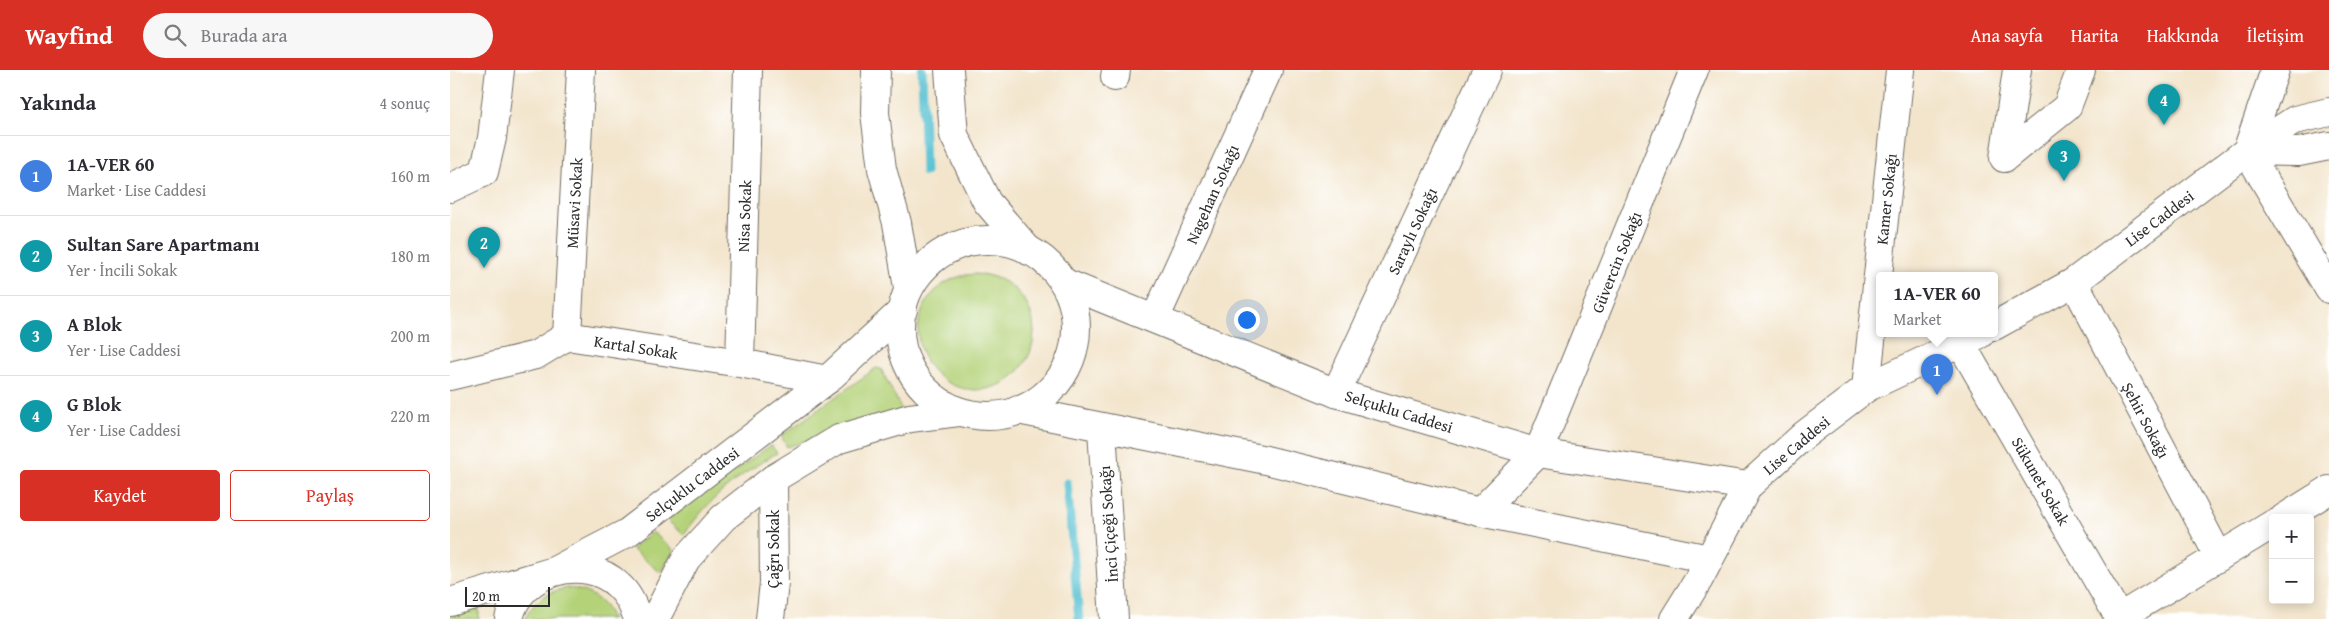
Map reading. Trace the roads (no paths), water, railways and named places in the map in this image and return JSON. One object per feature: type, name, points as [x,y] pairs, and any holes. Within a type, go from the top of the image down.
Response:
[{"type":"street","points":[[450,188],[484,172],[492,138],[500,70]]},
{"type":"street","name":"Müsavi Sokak","points":[[567,336],[581,70]]},
{"type":"street","name":"Nisa Sokak","points":[[740,363],[748,70]]},
{"type":"street","points":[[876,70],[875,113],[882,169],[897,223],[905,299]]},
{"type":"street","points":[[949,70],[954,135],[987,202],[1028,251]]},
{"type":"street","name":"Nagehan Sokağı","points":[[1155,319],[1268,70]]},
{"type":"street","name":"Saraylı Sokağı","points":[[1336,393],[1487,70]]},
{"type":"street","name":"Güvercin Sokağı","points":[[1538,453],[1694,70]]},
{"type":"street","name":"Kamer Sokağı","points":[[1878,272],[1900,70]]},
{"type":"street","points":[[2017,70],[2004,158],[2068,107],[2081,70]]},
{"type":"street","points":[[2275,70],[2247,151],[2329,289]]},
{"type":"street","name":"Lise Caddesi","points":[[1998,324],[2074,282],[2247,151],[2295,120],[2329,112]]},
{"type":"street","points":[[2247,151],[2299,152],[2329,146]]},
{"type":"street","points":[[655,619],[686,559],[723,518],[773,479],[839,439],[910,418],[959,412],[976,415],[997,415],[1018,410],[1039,400],[1049,391],[1067,365],[1072,351],[1076,324],[1071,294],[1056,270],[1043,259],[1010,244],[990,240],[972,243],[935,259],[920,270],[905,299],[900,319],[902,348],[912,375],[930,396],[959,412]]},
{"type":"street","name":"Şehir Sokağı","points":[[2074,282],[2219,557]]},
{"type":"street","name":"Selçuklu Caddesi","points":[[1065,283],[1336,393],[1538,453],[1748,486]]},
{"type":"street","name":"Kamer Sokağı","points":[[1866,388],[1876,294]]},
{"type":"street","name":"Selçuklu Caddesi","points":[[450,602],[554,571],[628,533],[827,380],[905,299]]},
{"type":"street","points":[[450,376],[536,355],[567,336]]},
{"type":"street","name":"Kartal Sokak","points":[[567,336],[740,363],[827,380]]},
{"type":"street","name":"Lise Caddesi","points":[[1674,619],[1700,579],[1708,559],[1748,486],[1803,436],[1866,388],[1970,339]]},
{"type":"street","name":"Sükunet Sokak","points":[[1970,339],[2120,618]]},
{"type":"street","points":[[1018,410],[1102,429],[1266,460],[1480,512],[1708,559]]},
{"type":"street","name":"İnci Çiçeği Sokağı","points":[[1102,429],[1114,619]]},
{"type":"street","points":[[1480,512],[1538,453]]},
{"type":"street","name":"Çağrı Sokak","points":[[770,619],[774,583],[773,479]]},
{"type":"street","points":[[2290,514],[2329,490]]},
{"type":"street","points":[[2120,618],[2269,526]]},
{"type":"street","points":[[509,619],[520,595],[535,580],[554,571],[577,568],[599,573],[619,585],[633,604],[638,619]]},
{"type":"waterway","points":[[922,70],[925,172]]},
{"type":"waterway","points":[[1067,483],[1079,619]]},
{"type":"place","name":"G Blok","points":[[2164,125]]},
{"type":"place","name":"A Blok","points":[[2064,181]]},
{"type":"place","name":"Sultan Sare Apartmanı","points":[[484,268]]},
{"type":"place","name":"1A-VER 60","points":[[1937,395]]}]
